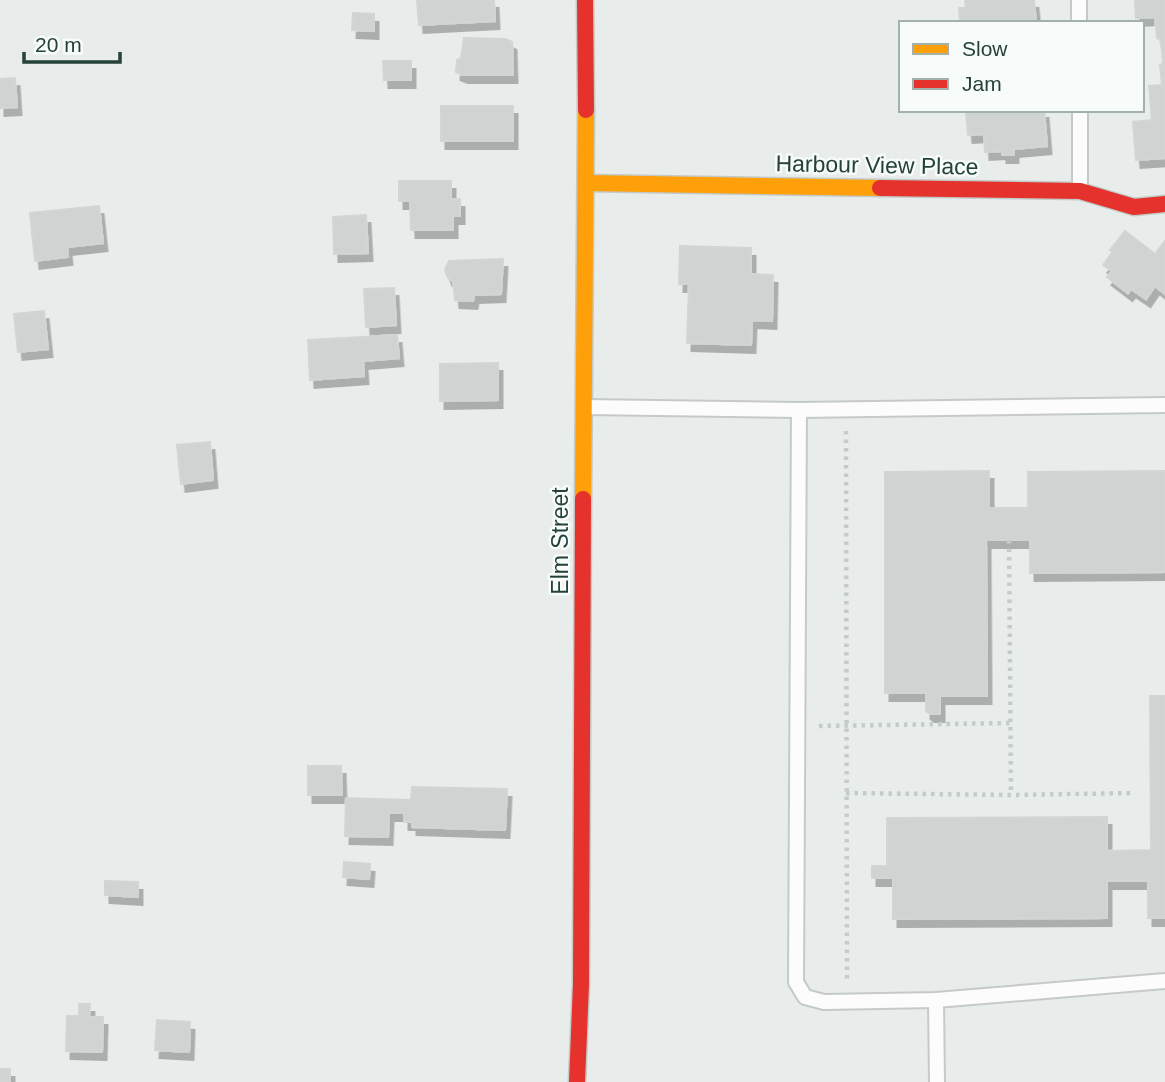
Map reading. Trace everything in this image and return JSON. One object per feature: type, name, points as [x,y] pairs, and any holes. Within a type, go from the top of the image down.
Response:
[{"type":"street","name":"Elm Street","points":[[577,1082],[581,971],[585,0]]},
{"type":"street","name":"Harbour View Place","points":[[586,183],[1080,191],[1134,207],[1165,204]]},
{"type":"lane","points":[[1079,0],[1080,21]]},
{"type":"lane","points":[[1080,112],[1080,191]]},
{"type":"lane","points":[[583,407],[799,410],[1165,405]]},
{"type":"lane","points":[[799,410],[796,982],[805,997],[824,1002],[936,1000],[1165,981]]},
{"type":"lane","points":[[936,1000],[937,1082]]},
{"type":"path","points":[[846,430],[847,1002]]},
{"type":"path","points":[[1009,540],[1011,795]]},
{"type":"path","points":[[797,726],[1011,723]]},
{"type":"path","points":[[846,793],[1135,793]]},
{"type":"building","points":[[417,0],[494,0],[495,21],[419,25]]},
{"type":"building","points":[[965,0],[1034,0],[1036,21],[960,21],[959,8],[966,8]]},
{"type":"building","points":[[1135,0],[1165,0],[1165,158],[1136,160],[1133,122],[1152,120],[1149,86],[1162,85],[1160,65],[1163,63],[1155,17],[1136,18]]},
{"type":"building","points":[[353,13],[374,14],[374,31],[352,30]]},
{"type":"building","points":[[464,38],[506,39],[512,42],[513,75],[463,75],[456,72]]},
{"type":"building","points":[[383,61],[411,61],[411,80],[384,80]]},
{"type":"building","points":[[15,78],[17,107],[0,108],[0,79]]},
{"type":"building","points":[[441,106],[513,106],[513,141],[441,141]]},
{"type":"building","points":[[966,112],[1044,112],[1047,146],[1014,149],[1014,155],[1002,155],[1002,151],[985,152],[984,134],[968,135]]},
{"type":"building","points":[[399,181],[451,181],[451,199],[460,199],[460,216],[453,216],[453,230],[411,230],[410,201],[399,201]]},
{"type":"building","points":[[99,206],[103,243],[67,247],[68,257],[35,261],[30,213]]},
{"type":"building","points":[[366,215],[368,253],[334,254],[333,217]]},
{"type":"building","points":[[1125,231],[1155,254],[1165,241],[1165,294],[1155,286],[1146,299],[1131,289],[1128,293],[1107,277],[1112,271],[1103,265],[1113,251],[1110,250]]},
{"type":"building","points":[[680,246],[751,248],[751,274],[773,275],[772,321],[752,320],[751,345],[687,343],[689,284],[679,284]]},
{"type":"building","points":[[503,259],[501,294],[474,295],[473,301],[455,300],[453,281],[448,278],[445,270],[449,261]]},
{"type":"building","points":[[394,288],[396,325],[366,327],[364,289]]},
{"type":"building","points":[[44,311],[48,349],[18,352],[14,314]]},
{"type":"building","points":[[397,335],[399,358],[363,361],[364,376],[310,380],[308,340]]},
{"type":"building","points":[[498,363],[498,400],[440,401],[440,364]]},
{"type":"building","points":[[210,442],[213,480],[181,484],[177,445]]},
{"type":"building","points":[[989,471],[989,508],[1028,508],[1028,472],[1165,471],[1165,572],[1030,573],[1030,540],[986,540],[987,696],[940,696],[940,714],[930,714],[926,711],[926,693],[885,693],[885,472]]},
{"type":"building","points":[[1150,696],[1165,696],[1165,918],[1148,918],[1148,881],[1107,881],[1107,918],[893,919],[893,878],[872,878],[872,866],[887,866],[887,818],[1107,817],[1107,851],[1151,850]]},
{"type":"building","points":[[308,766],[341,766],[342,795],[308,795]]},
{"type":"building","points":[[412,787],[507,789],[505,830],[412,827],[412,822],[404,822],[404,813],[389,813],[388,837],[345,836],[346,798],[411,800]]},
{"type":"building","points":[[344,862],[370,864],[369,879],[343,877]]},
{"type":"building","points":[[105,881],[138,882],[138,897],[105,895]]},
{"type":"building","points":[[79,1004],[90,1004],[89,1017],[103,1017],[102,1052],[66,1051],[67,1016],[79,1016]]},
{"type":"building","points":[[157,1020],[190,1022],[189,1052],[155,1050]]},
{"type":"building","points":[[0,1069],[10,1069],[10,1082],[0,1082]]},
{"type":"traffic: slow","points":[[583,499],[586,110]]},
{"type":"traffic: slow","points":[[586,183],[880,188]]},
{"type":"traffic: jam","points":[[585,0],[586,110]]},
{"type":"traffic: jam","points":[[880,188],[1080,191],[1134,207],[1165,204]]},
{"type":"traffic: jam","points":[[577,1082],[581,984],[583,499]]}]
